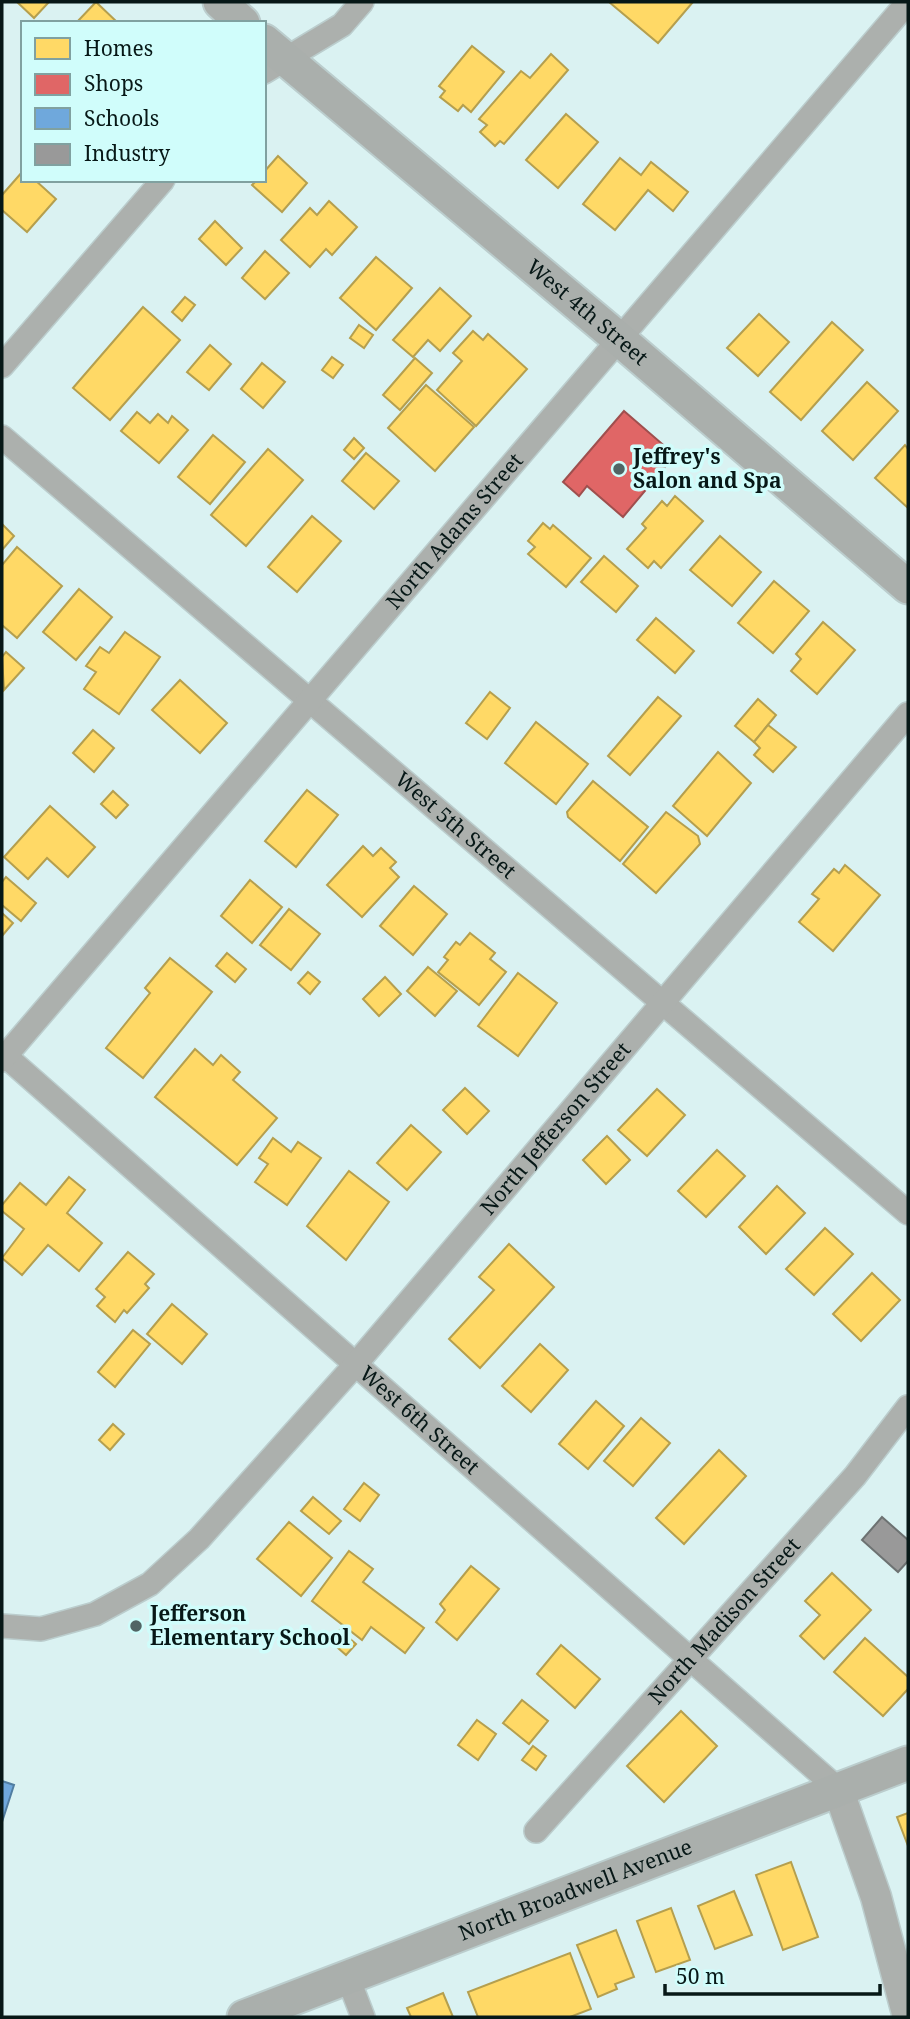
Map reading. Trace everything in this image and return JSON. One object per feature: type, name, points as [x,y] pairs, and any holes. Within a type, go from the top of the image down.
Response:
[{"type":"main road","points":[[220,2],[241,21]]},
{"type":"main road","name":"West 4th Street","points":[[271,58],[619,339],[908,587]]},
{"type":"main road","name":"North Broadwell Avenue","points":[[243,2017],[908,1763]]},
{"type":"street","points":[[271,58],[342,25],[362,2]]},
{"type":"street","name":"North Adams Street","points":[[3,1056],[908,2]]},
{"type":"street","points":[[2,366],[161,182]]},
{"type":"street","name":"West 5th Street","points":[[2,437],[908,1213]]},
{"type":"street","name":"North Jefferson Street","points":[[2,1626],[41,1629],[95,1614],[150,1584],[199,1539],[355,1365],[908,714]]},
{"type":"street","name":"West 6th Street","points":[[3,1056],[838,1789]]},
{"type":"street","name":"North Madison Street","points":[[536,1831],[855,1476],[908,1407]]},
{"type":"street","points":[[838,1789],[876,1897],[908,2017]]},
{"type":"street","points":[[348,1978],[363,2017]]},
{"type":"building: Homes","points":[[17,2],[49,2],[34,18]]},
{"type":"building: Homes","points":[[96,2],[116,21],[78,21]]},
{"type":"building: Homes","points":[[609,2],[693,2],[658,43]]},
{"type":"building: Homes","points":[[472,46],[504,72],[471,112],[463,105],[458,111],[440,97],[445,91],[439,86]]},
{"type":"building: Homes","points":[[551,54],[568,70],[504,144],[500,141],[495,146],[480,132],[487,125],[479,119],[521,71],[530,78]]},
{"type":"building: Homes","points":[[566,114],[598,142],[558,188],[526,160]]},
{"type":"building: Homes","points":[[278,156],[307,183],[282,212],[252,185],[255,182],[266,182],[266,170]]},
{"type":"building: Homes","points":[[620,158],[641,175],[651,162],[688,192],[673,211],[648,190],[615,230],[583,204]]},
{"type":"building: Homes","points":[[21,173],[21,182],[37,182],[56,199],[27,232],[2,210],[2,195]]},
{"type":"building: Homes","points":[[329,201],[357,227],[332,255],[326,249],[310,267],[281,240],[310,208],[317,215]]},
{"type":"building: Homes","points":[[215,221],[242,248],[226,265],[199,239]]},
{"type":"building: Homes","points":[[265,251],[289,273],[265,299],[242,278]]},
{"type":"building: Homes","points":[[376,257],[412,288],[376,330],[340,298]]},
{"type":"building: Homes","points":[[440,288],[471,316],[440,351],[428,340],[413,357],[393,340]]},
{"type":"building: Homes","points":[[185,297],[195,305],[182,321],[172,312]]},
{"type":"building: Homes","points":[[143,307],[180,340],[110,420],[73,388]]},
{"type":"building: Homes","points":[[759,314],[789,342],[758,376],[727,348]]},
{"type":"building: Homes","points":[[832,322],[863,350],[801,420],[770,392]]},
{"type":"building: Homes","points":[[359,325],[373,335],[364,348],[350,338]]},
{"type":"building: Homes","points":[[473,331],[483,340],[488,334],[527,369],[476,426],[437,390],[462,361],[453,353]]},
{"type":"building: Homes","points":[[210,345],[231,364],[209,390],[187,372]]},
{"type":"building: Homes","points":[[332,357],[343,365],[333,378],[322,370]]},
{"type":"building: Homes","points":[[415,358],[432,373],[400,410],[383,395]]},
{"type":"building: Homes","points":[[262,363],[285,382],[263,408],[241,389]]},
{"type":"building: Homes","points":[[867,382],[898,411],[853,460],[822,431]]},
{"type":"building: Homes","points":[[426,385],[474,427],[435,471],[388,428]]},
{"type":"building: Homes","points":[[137,412],[150,423],[158,414],[168,423],[172,416],[188,430],[159,463],[121,431]]},
{"type":"building: Homes","points":[[213,435],[245,462],[210,504],[178,477]]},
{"type":"building: Homes","points":[[354,438],[364,448],[354,459],[344,450]]},
{"type":"building: Homes","points":[[905,445],[908,449],[908,508],[875,478]]},
{"type":"building: Homes","points":[[268,449],[303,480],[246,546],[211,515]]},
{"type":"building: Homes","points":[[366,453],[399,481],[374,509],[342,481]]},
{"type":"building: Homes","points":[[675,496],[703,521],[661,568],[654,561],[648,568],[627,549],[646,528],[642,524],[662,501],[667,506]]},
{"type":"building: Homes","points":[[312,516],[341,541],[297,592],[268,567]]},
{"type":"building: Homes","points":[[543,523],[550,529],[553,525],[591,558],[566,587],[528,554],[535,547],[528,541]]},
{"type":"building: Homes","points":[[2,524],[14,536],[2,550]]},
{"type":"building: Homes","points":[[720,536],[761,572],[732,606],[690,570]]},
{"type":"building: Homes","points":[[17,547],[62,586],[17,638],[2,625],[2,565]]},
{"type":"building: Homes","points":[[604,556],[638,586],[616,612],[581,582]]},
{"type":"building: Homes","points":[[774,581],[809,611],[773,653],[738,623]]},
{"type":"building: Homes","points":[[79,589],[112,617],[76,660],[43,632]]},
{"type":"building: Homes","points":[[656,618],[694,651],[675,673],[637,640]]},
{"type":"building: Homes","points":[[823,622],[855,650],[817,694],[791,671],[801,659],[796,654]]},
{"type":"building: Homes","points":[[125,632],[160,657],[119,714],[84,689],[96,672],[86,666],[100,647],[109,653]]},
{"type":"building: Homes","points":[[6,652],[24,668],[4,690],[2,657]]},
{"type":"building: Homes","points":[[180,680],[227,723],[200,753],[152,710]]},
{"type":"building: Homes","points":[[490,692],[510,708],[487,739],[466,723]]},
{"type":"building: Homes","points":[[658,697],[681,716],[630,775],[608,756]]},
{"type":"building: Homes","points":[[758,699],[776,715],[754,742],[735,726]]},
{"type":"building: Homes","points":[[536,722],[588,764],[556,804],[505,763]]},
{"type":"building: Homes","points":[[768,725],[796,747],[773,772],[754,755],[760,748],[754,742]]},
{"type":"building: Homes","points":[[93,730],[114,748],[94,772],[73,753]]},
{"type":"building: Homes","points":[[718,752],[751,783],[707,836],[673,806]]},
{"type":"building: Homes","points":[[593,781],[648,827],[620,861],[568,817],[567,812]]},
{"type":"building: Homes","points":[[307,790],[338,815],[296,867],[265,841]]},
{"type":"building: Homes","points":[[113,791],[128,805],[116,818],[101,804]]},
{"type":"building: Homes","points":[[50,806],[95,847],[68,877],[47,858],[28,879],[4,857]]},
{"type":"building: Homes","points":[[666,812],[698,836],[700,844],[656,893],[623,864]]},
{"type":"building: Homes","points":[[363,846],[373,856],[381,848],[396,862],[390,868],[399,877],[362,917],[327,885]]},
{"type":"building: Homes","points":[[845,865],[880,895],[833,951],[799,922],[819,899],[812,894],[834,869],[839,873]]},
{"type":"building: Homes","points":[[6,877],[36,903],[21,921],[2,905],[2,882]]},
{"type":"building: Homes","points":[[250,880],[282,907],[252,943],[221,916]]},
{"type":"building: Homes","points":[[414,886],[447,914],[413,955],[380,926]]},
{"type":"building: Homes","points":[[289,909],[320,934],[291,970],[260,945]]},
{"type":"building: Homes","points":[[2,913],[13,923],[2,936]]},
{"type":"building: Homes","points":[[470,933],[495,953],[490,959],[506,972],[479,1005],[438,972],[448,960],[444,957],[456,942],[460,945]]},
{"type":"building: Homes","points":[[227,953],[246,969],[235,982],[216,966]]},
{"type":"building: Homes","points":[[170,958],[212,992],[143,1078],[106,1048],[150,993],[145,988]]},
{"type":"building: Homes","points":[[428,967],[457,991],[435,1016],[407,991]]},
{"type":"building: Homes","points":[[308,972],[320,982],[310,994],[298,983]]},
{"type":"building: Homes","points":[[518,973],[557,1003],[518,1056],[478,1026]]},
{"type":"building: Homes","points":[[385,977],[401,994],[379,1016],[363,999]]},
{"type":"building: Homes","points":[[195,1049],[213,1065],[221,1055],[240,1072],[233,1080],[277,1118],[237,1165],[155,1097]]},
{"type":"building: Homes","points":[[465,1088],[489,1111],[467,1134],[443,1110]]},
{"type":"building: Homes","points":[[657,1089],[685,1115],[647,1156],[618,1130]]},
{"type":"building: Homes","points":[[411,1125],[441,1152],[407,1190],[377,1163]]},
{"type":"building: Homes","points":[[607,1136],[630,1160],[606,1184],[583,1160]]},
{"type":"building: Homes","points":[[273,1138],[291,1152],[298,1142],[321,1158],[287,1205],[255,1182],[268,1164],[259,1158]]},
{"type":"building: Homes","points":[[717,1150],[745,1176],[706,1217],[678,1191]]},
{"type":"building: Homes","points":[[349,1171],[389,1202],[346,1260],[307,1226]]},
{"type":"building: Homes","points":[[69,1177],[85,1190],[67,1213],[102,1243],[79,1271],[48,1245],[22,1275],[2,1258],[24,1229],[2,1211],[2,1205],[20,1183],[46,1205]]},
{"type":"building: Homes","points":[[777,1186],[805,1213],[766,1254],[739,1227]]},
{"type":"building: Homes","points":[[825,1228],[853,1254],[814,1295],[786,1269]]},
{"type":"building: Homes","points":[[509,1244],[554,1287],[480,1368],[449,1339],[494,1290],[479,1277]]},
{"type":"building: Homes","points":[[128,1252],[154,1274],[145,1284],[149,1288],[127,1313],[124,1310],[115,1322],[97,1306],[105,1297],[96,1289]]},
{"type":"building: Homes","points":[[872,1273],[900,1300],[861,1341],[833,1314]]},
{"type":"building: Homes","points":[[172,1304],[207,1334],[182,1364],[147,1334]]},
{"type":"building: Homes","points":[[133,1330],[150,1344],[115,1387],[98,1372]]},
{"type":"building: Homes","points":[[540,1344],[568,1370],[531,1412],[502,1386]]},
{"type":"building: Homes","points":[[596,1401],[624,1426],[588,1469],[559,1444]]},
{"type":"building: Homes","points":[[641,1418],[670,1443],[633,1486],[604,1461]]},
{"type":"building: Homes","points":[[113,1424],[124,1434],[110,1450],[99,1440]]},
{"type":"building: Homes","points":[[719,1450],[746,1476],[684,1544],[656,1518]]},
{"type":"building: Homes","points":[[364,1483],[379,1495],[360,1521],[344,1509]]},
{"type":"building: Homes","points":[[313,1497],[341,1521],[329,1534],[301,1511]]},
{"type":"building: Homes","points":[[289,1522],[332,1558],[301,1596],[257,1559]]},
{"type":"building: Homes","points":[[349,1551],[373,1569],[363,1582],[424,1628],[405,1653],[371,1627],[362,1640],[312,1601]]},
{"type":"building: Homes","points":[[471,1566],[499,1589],[457,1640],[436,1622],[445,1610],[440,1604]]},
{"type":"building: Homes","points":[[832,1573],[871,1610],[824,1659],[800,1636],[820,1615],[805,1601]]},
{"type":"building: Homes","points":[[340,1630],[356,1644],[346,1655],[330,1641]]},
{"type":"building: Homes","points":[[865,1638],[908,1677],[908,1689],[883,1716],[834,1672]]},
{"type":"building: Homes","points":[[561,1645],[600,1679],[575,1708],[537,1674]]},
{"type":"building: Homes","points":[[522,1700],[548,1721],[529,1744],[503,1723]]},
{"type":"building: Homes","points":[[681,1711],[717,1746],[664,1802],[627,1766]]},
{"type":"building: Homes","points":[[477,1720],[496,1734],[478,1760],[458,1745]]},
{"type":"building: Homes","points":[[533,1746],[546,1756],[536,1770],[522,1760]]},
{"type":"building: Homes","points":[[908,1813],[908,1846],[897,1817]]},
{"type":"building: Homes","points":[[791,1862],[818,1937],[783,1950],[756,1875]]},
{"type":"building: Homes","points":[[734,1891],[752,1935],[715,1949],[698,1906]]},
{"type":"building: Homes","points":[[671,1908],[690,1960],[656,1972],[637,1921]]},
{"type":"building: Homes","points":[[616,1930],[634,1977],[615,1984],[617,1989],[598,1997],[577,1945]]},
{"type":"building: Homes","points":[[570,1953],[591,2009],[570,2017],[478,2017],[468,1992]]},
{"type":"building: Homes","points":[[443,1993],[453,2017],[411,2017],[407,2008]]},
{"type":"building: Shops","name":"Jeffrey's Salon and Spa","points":[[624,411],[675,455],[623,517],[587,486],[579,496],[563,482]]},
{"type":"building: Schools","points":[[2,1781],[14,1785],[2,1822]]},
{"type":"building: Industry","points":[[882,1517],[908,1540],[908,1561],[898,1572],[862,1540]]},
{"type":"place","name":"Jeffrey's Salon and Spa","points":[[619,469]]},
{"type":"place","name":"Jefferson Elementary School","points":[[136,1626]]}]
